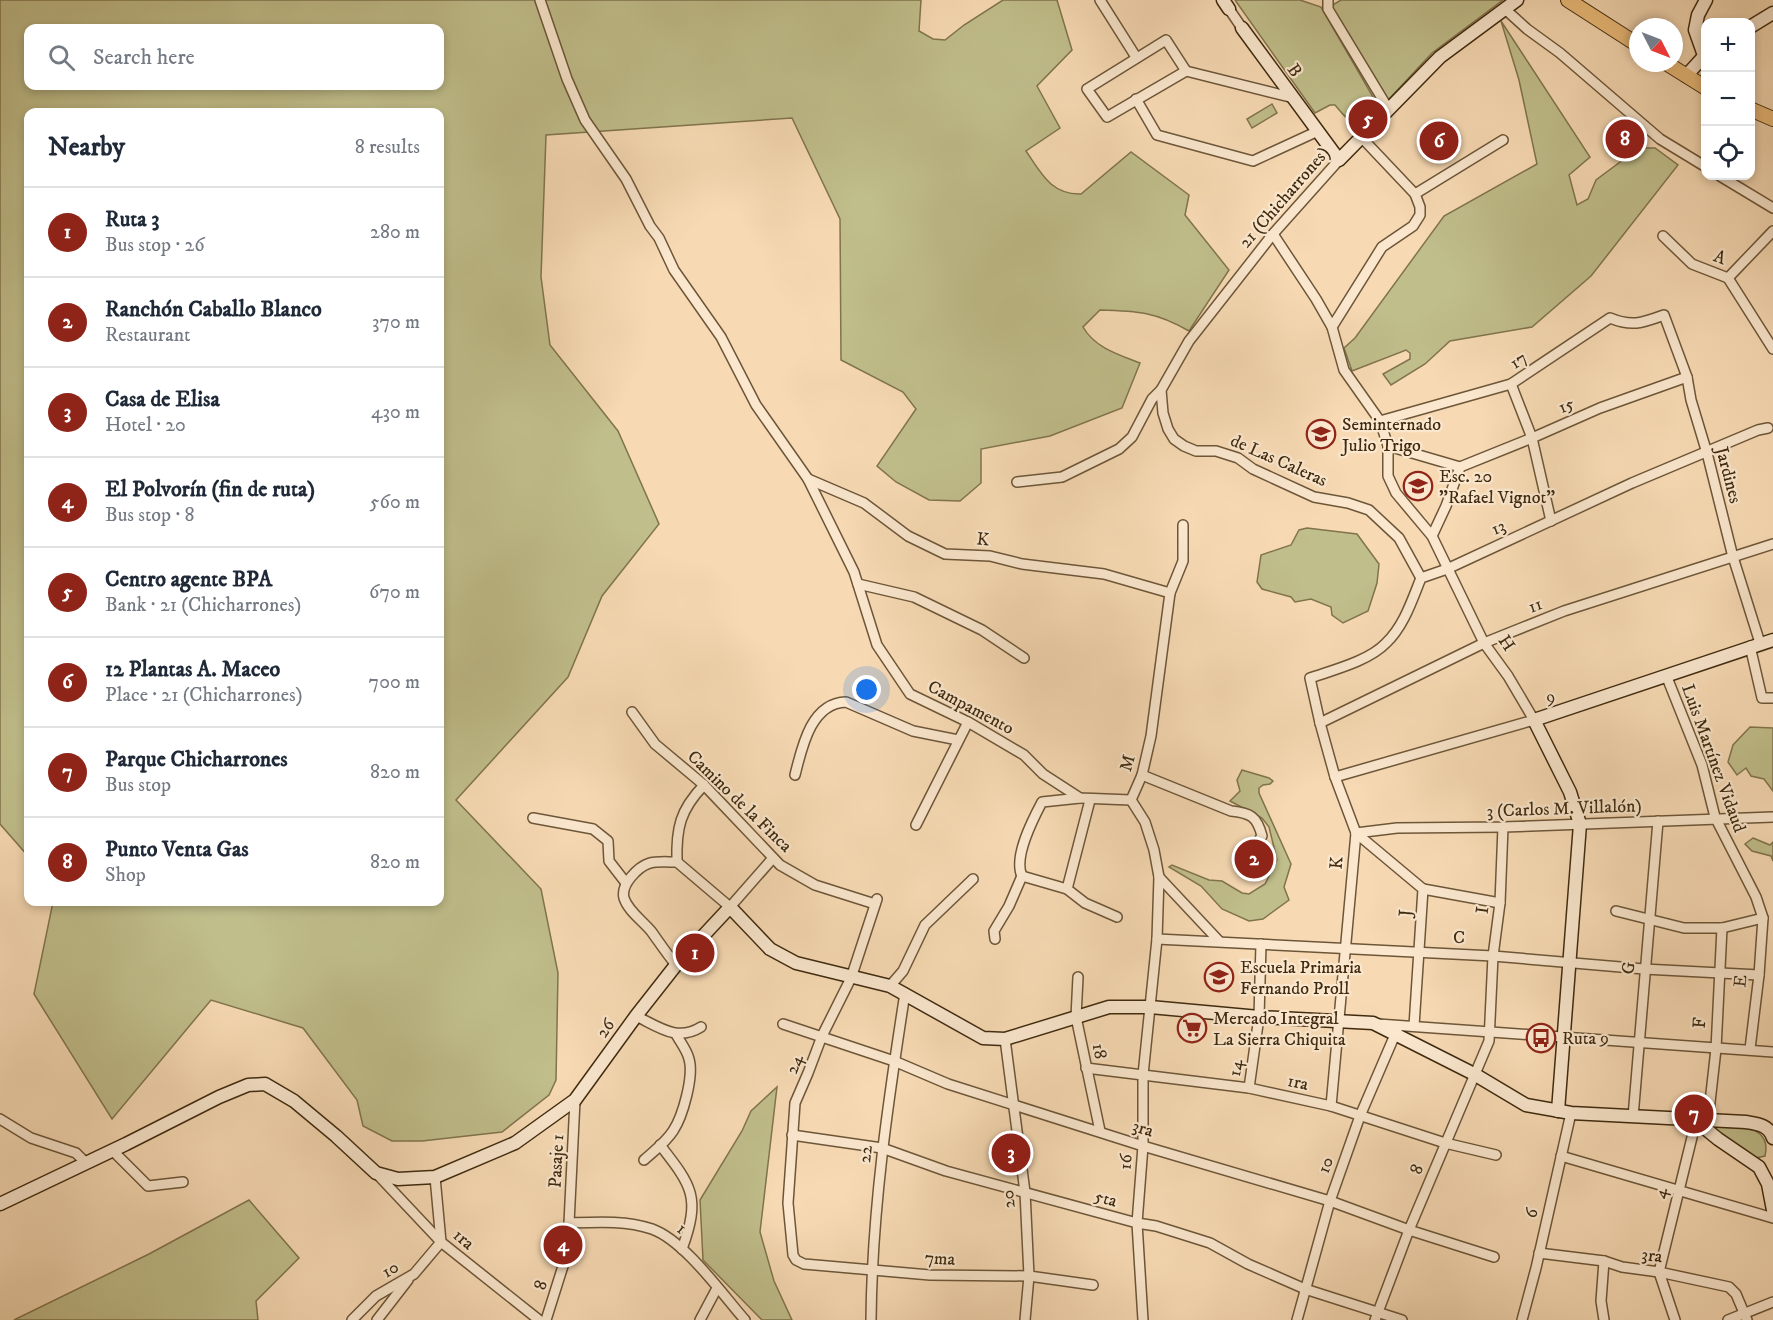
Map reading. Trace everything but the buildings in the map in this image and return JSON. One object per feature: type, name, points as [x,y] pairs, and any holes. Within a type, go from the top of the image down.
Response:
[{"type":"main road","points":[[1568,0],[1629,39]]},
{"type":"main road","points":[[1680,72],[1701,85]]},
{"type":"main road","points":[[1755,112],[1773,119]]},
{"type":"street","name":"Campamento","points":[[540,0],[567,79],[585,120],[626,179],[674,270],[721,337],[756,405],[808,479],[830,520],[858,584],[877,645],[910,694],[968,722],[1024,755],[1044,774],[1085,799]]},
{"type":"street","points":[[1100,0],[1136,57]]},
{"type":"street","points":[[1328,0],[1328,9],[1389,110]]},
{"type":"street","name":"21 (Chicharrones)","points":[[1017,482],[1062,477],[1119,449],[1132,437],[1152,399],[1161,390],[1189,341],[1273,234],[1339,160],[1440,57],[1517,0]]},
{"type":"street","points":[[1701,48],[1695,30],[1698,15],[1706,0]]},
{"type":"street","name":"B","points":[[1226,4],[1339,160]]},
{"type":"street","points":[[1505,9],[1660,139],[1701,164]]},
{"type":"street","points":[[1755,24],[1773,13]]},
{"type":"street","points":[[1186,71],[1107,117],[1087,89],[1166,40],[1186,71],[1294,99]]},
{"type":"street","points":[[1686,76],[1701,60]]},
{"type":"street","points":[[1137,99],[1158,135],[1253,161],[1318,131]]},
{"type":"street","points":[[1332,327],[1382,247],[1413,226],[1420,215],[1420,207],[1415,194],[1362,138]]},
{"type":"street","points":[[1415,194],[1503,140]]},
{"type":"street","points":[[1727,180],[1773,208]]},
{"type":"street","points":[[1728,278],[1773,231]]},
{"type":"street","name":"H","points":[[1273,234],[1332,327],[1344,370],[1380,421],[1388,446],[1388,476],[1396,493],[1432,536],[1484,643],[1508,676],[1534,720],[1570,792],[1580,824],[1564,1038],[1564,1112]]},
{"type":"street","name":"A","points":[[1664,236],[1692,264],[1728,278],[1773,349]]},
{"type":"street","name":"Jardines","points":[[1664,315],[1687,377],[1691,400],[1707,453],[1755,645],[1762,698],[1773,698]]},
{"type":"street","name":"17","points":[[1380,421],[1511,384],[1610,318],[1624,324],[1640,324],[1664,315]]},
{"type":"street","points":[[1764,334],[1773,327]]},
{"type":"street","name":"15","points":[[1460,467],[1600,408],[1687,377]]},
{"type":"street","points":[[1511,384],[1532,438],[1551,521]]},
{"type":"street","name":"de Las Caleras","points":[[1161,390],[1163,413],[1174,439],[1196,451],[1216,451],[1238,458],[1253,469],[1314,497],[1369,510],[1399,538],[1421,578]]},
{"type":"street","name":"13","points":[[1421,578],[1447,569],[1632,483],[1768,428]]},
{"type":"street","points":[[1388,446],[1460,467],[1432,536]]},
{"type":"street","name":"K","points":[[808,479],[864,503],[908,536],[945,554],[990,556],[1022,564],[1104,574],[1170,593]]},
{"type":"street","name":"M","points":[[1150,1007],[1157,939],[1159,878],[1154,850],[1145,822],[1131,800],[1142,775],[1151,736],[1170,593],[1183,561],[1183,525]]},
{"type":"street","name":"11","points":[[1320,723],[1484,643],[1564,611],[1773,544]]},
{"type":"street","name":"K","points":[[1331,1106],[1356,833],[1335,777],[1310,678],[1356,661],[1385,645],[1398,628],[1421,578]]},
{"type":"street","points":[[858,584],[914,597],[982,630],[1024,658]]},
{"type":"street","name":"9","points":[[1335,777],[1534,720],[1773,640]]},
{"type":"street","name":"Luis Martínez Vidaud","points":[[1666,675],[1702,765],[1715,817],[1763,918]]},
{"type":"street","points":[[795,775],[800,756],[816,718],[821,710],[840,702],[846,702],[914,731],[958,740]]},
{"type":"street","name":"Camino de la Finca","points":[[632,712],[655,744],[704,785],[780,865],[815,885],[876,902]]},
{"type":"street","points":[[916,825],[968,722]]},
{"type":"street","points":[[1142,775],[1231,811],[1245,813],[1259,824],[1262,836],[1256,844]]},
{"type":"street","points":[[677,862],[676,839],[680,819],[690,800],[704,785]]},
{"type":"street","points":[[995,939],[994,931],[1009,906],[1022,876],[1019,865],[1026,838],[1042,802],[1085,799],[1131,800]]},
{"type":"street","points":[[1067,889],[1085,799]]},
{"type":"street","name":"3 (Carlos M. Villalón)","points":[[1356,833],[1397,828],[1503,827],[1715,817],[1773,817]]},
{"type":"street","points":[[533,818],[592,829],[608,841],[609,861],[626,883]]},
{"type":"street","name":"G","points":[[1634,1117],[1644,969],[1658,821]]},
{"type":"street","name":"I","points":[[1489,1032],[1493,956],[1500,903],[1503,827]]},
{"type":"street","name":"J","points":[[1356,833],[1423,889],[1414,1026]]},
{"type":"street","name":"26","points":[[376,1173],[398,1179],[435,1177],[515,1143],[575,1100],[676,965],[773,858]]},
{"type":"street","points":[[676,965],[627,905],[624,891],[626,883],[647,862],[677,862],[730,907],[770,949],[796,963],[890,986],[983,1038],[1005,1039],[1109,1007],[1150,1007],[1259,1017],[1373,1023],[1397,1030],[1526,1105],[1564,1112],[1762,1125],[1772,1133],[1773,1138]]},
{"type":"street","points":[[1022,876],[1067,889],[1085,903],[1117,917]]},
{"type":"street","points":[[1159,878],[1219,941]]},
{"type":"street","points":[[890,986],[903,971],[925,925],[973,879]]},
{"type":"street","points":[[1423,889],[1500,903]]},
{"type":"street","name":"24","points":[[792,1251],[788,1203],[795,1103],[822,1036],[851,978],[876,902]]},
{"type":"street","points":[[1616,911],[1683,928],[1722,928],[1763,918]]},
{"type":"street","name":"E","points":[[1750,1049],[1763,918]]},
{"type":"street","name":"F","points":[[1702,1121],[1716,1049],[1722,928]]},
{"type":"street","name":"C","points":[[1157,939],[1345,947],[1759,975]]},
{"type":"street","name":"14","points":[[1249,1088],[1259,1017],[1261,944]]},
{"type":"street","name":"18","points":[[1078,977],[1076,1017],[1100,1131]]},
{"type":"street","name":"22","points":[[871,1320],[872,1268],[882,1148],[905,993]]},
{"type":"street","name":"16","points":[[1143,1320],[1137,1223],[1143,1146],[1143,1075],[1150,1007]]},
{"type":"street","points":[[636,1016],[676,1034],[690,1034],[701,1026]]},
{"type":"street","name":"3ra","points":[[783,1024],[894,1062],[948,1084],[1143,1146],[1330,1201],[1409,1230],[1494,1257]]},
{"type":"street","points":[[1397,1030],[1414,1026],[1773,1052]]},
{"type":"street","name":"10","points":[[1297,1320],[1330,1201],[1360,1116],[1397,1030]]},
{"type":"street","name":"8","points":[[1377,1316],[1409,1230],[1489,1041],[1489,1032]]},
{"type":"street","points":[[644,1160],[675,1129],[690,1079],[688,1056],[676,1034]]},
{"type":"street","name":"20","points":[[1005,1039],[1025,1192],[1029,1276],[1025,1320]]},
{"type":"street","name":"1ra","points":[[1086,1068],[1249,1088],[1331,1106],[1445,1143],[1496,1155]]},
{"type":"street","points":[[0,1204],[248,1085],[265,1084],[294,1101],[376,1173]]},
{"type":"street","name":"Pasaje 1","points":[[569,1223],[575,1100]]},
{"type":"street","name":"6","points":[[1521,1320],[1561,1156],[1564,1112]]},
{"type":"street","points":[[0,1119],[31,1138],[76,1153],[86,1163]]},
{"type":"street","points":[[1702,1121],[1718,1139],[1760,1167],[1768,1184],[1773,1210]]},
{"type":"street","name":"4","points":[[1659,1272],[1678,1191],[1702,1121]]},
{"type":"street","name":"5ta","points":[[792,1135],[882,1148],[946,1171],[1137,1223],[1156,1226],[1210,1243],[1248,1264],[1305,1289],[1377,1316],[1402,1320]]},
{"type":"street","points":[[660,1145],[689,1186],[692,1198],[691,1221],[682,1249]]},
{"type":"street","points":[[113,1150],[148,1186],[183,1182]]},
{"type":"street","points":[[1561,1156],[1773,1218]]},
{"type":"street","points":[[1760,1167],[1773,1166]]},
{"type":"street","name":"1ra","points":[[376,1173],[441,1242],[538,1320]]},
{"type":"street","points":[[435,1177],[441,1242]]},
{"type":"street","name":"1","points":[[569,1223],[605,1222],[642,1227],[664,1235],[682,1249],[745,1320]]},
{"type":"street","name":"8","points":[[546,1320],[563,1266],[569,1223]]},
{"type":"street","name":"10","points":[[352,1320],[376,1296],[414,1274],[441,1242]]},
{"type":"street","name":"7ma","points":[[792,1251],[796,1260],[804,1264],[872,1268],[930,1275],[1029,1276],[1093,1285]]},
{"type":"street","name":"3ra","points":[[1539,1253],[1604,1261],[1622,1268],[1659,1272],[1729,1287],[1736,1294],[1746,1316]]},
{"type":"street","points":[[1604,1261],[1601,1301],[1605,1320]]},
{"type":"street","points":[[1659,1272],[1675,1320]]},
{"type":"street","points":[[377,1320],[414,1274]]},
{"type":"street","points":[[700,1320],[717,1288]]},
{"type":"street","points":[[1728,1320],[1746,1316],[1773,1302]]},
{"type":"shaded area","points":[[0,0],[921,0],[919,31],[933,39],[945,40],[1003,0],[1057,0],[1072,50],[1037,86],[1060,128],[1026,151],[1042,175],[1054,187],[1062,191],[1081,194],[1131,152],[1189,195],[1185,215],[1229,270],[1189,331],[1156,316],[1100,310],[1083,327],[1088,334],[1108,350],[1140,363],[1122,408],[1050,436],[981,449],[981,483],[960,501],[929,500],[896,482],[877,466],[916,409],[903,392],[841,360],[840,219],[792,118],[546,135],[541,277],[550,345],[618,431],[659,524],[602,596],[568,677],[456,800],[541,889],[558,973],[556,1080],[549,1095],[502,1132],[422,1141],[392,1141],[363,1126],[357,1100],[303,1028],[211,1000],[112,1119],[34,994],[52,906],[444,906],[444,108],[24,108],[24,851],[0,824]]},
{"type":"shaded area","points":[[1235,0],[1300,0],[1321,7],[1380,109],[1374,113],[1364,108],[1351,118],[1346,117],[1335,105],[1330,105],[1315,113]]},
{"type":"shaded area","points":[[1341,0],[1503,0],[1432,53],[1388,100],[1331,6]]},
{"type":"shaded area","points":[[1501,21],[1590,157],[1569,175],[1577,205],[1588,199],[1596,180],[1639,148],[1655,148],[1678,165],[1591,276],[1532,327],[1450,341],[1425,364],[1391,385],[1383,374],[1410,359],[1410,353],[1406,350],[1352,371],[1344,348],[1355,338],[1444,216],[1537,164],[1519,80]]},
{"type":"shaded area","points":[[1272,104],[1277,113],[1252,128],[1247,119]]},
{"type":"shaded area","points":[[1307,528],[1357,534],[1379,564],[1377,583],[1368,611],[1343,623],[1332,615],[1331,607],[1311,599],[1295,602],[1291,597],[1262,589],[1257,582],[1261,555],[1291,545],[1299,530]]},
{"type":"shaded area","points":[[1750,727],[1773,728],[1773,791],[1764,779],[1751,776],[1746,768],[1737,775],[1728,762],[1733,745]]},
{"type":"shaded area","points":[[1242,770],[1273,781],[1259,788],[1259,793],[1291,864],[1284,887],[1289,900],[1263,919],[1249,921],[1222,909],[1201,886],[1169,867],[1172,865],[1209,880],[1222,881],[1242,893],[1249,894],[1265,884],[1277,860],[1269,827],[1262,818],[1230,801],[1240,791],[1237,780]]},
{"type":"shaded area","points":[[1753,838],[1770,845],[1773,842],[1773,861],[1771,856],[1752,851],[1745,844]]},
{"type":"shaded area","points":[[777,1087],[760,1232],[774,1281],[792,1320],[762,1320],[703,1260],[700,1200],[742,1131],[751,1111]]},
{"type":"shaded area","points":[[1712,1126],[1739,1127],[1757,1132],[1763,1137],[1766,1145],[1765,1156],[1756,1158],[1712,1130]]},
{"type":"shaded area","points":[[249,1200],[299,1258],[256,1301],[258,1320],[14,1320],[149,1254]]},
{"type":"place","name":"Centro agente BPA","points":[[1368,119]]},
{"type":"place","name":"Punto Venta Gas","points":[[1625,139]]},
{"type":"place","name":"12 Plantas A. Maceo","points":[[1439,141]]},
{"type":"place","name":"Seminternado Julio Trigo","points":[[1321,434]]},
{"type":"place","name":"Esc. 20 \"Rafael Vignot\"","points":[[1418,486]]},
{"type":"place","name":"Ranchón Caballo Blanco","points":[[1254,859]]},
{"type":"place","name":"Ruta 3","points":[[695,953]]},
{"type":"place","name":"Escuela Primaria Fernando Proll","points":[[1219,977]]},
{"type":"place","name":"Mercado Integral La Sierra Chiquita","points":[[1192,1028]]},
{"type":"place","name":"Ruta 9","points":[[1541,1038]]},
{"type":"place","name":"Parque Chicharrones","points":[[1694,1114]]},
{"type":"place","name":"Casa de Elisa","points":[[1011,1153]]},
{"type":"place","name":"El Polvorín (fin de ruta)","points":[[563,1245]]}]
